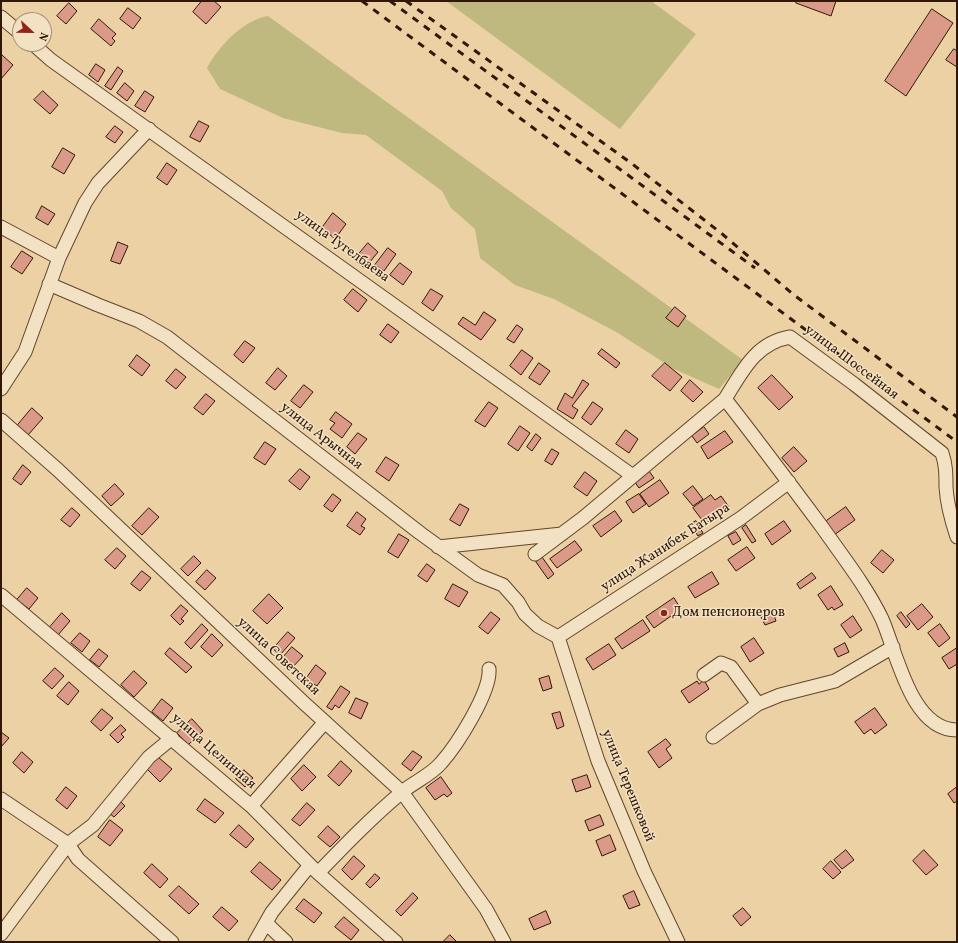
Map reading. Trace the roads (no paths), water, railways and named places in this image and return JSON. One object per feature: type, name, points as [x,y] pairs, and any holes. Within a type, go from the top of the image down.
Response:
[{"type":"street","points":[[1,17],[12,26]]},
{"type":"street","name":"улица Тугелбаева","points":[[42,52],[51,60],[633,476]]},
{"type":"street","points":[[1,389],[25,352],[59,258],[85,203],[98,183],[149,129]]},
{"type":"street","points":[[1,227],[59,258]]},
{"type":"street","name":"улица Арычная","points":[[49,284],[152,327],[438,547],[478,575],[503,585],[518,602],[525,614],[538,626],[558,637]]},
{"type":"street","name":"улица Шоссейная","points":[[725,399],[756,355],[767,345],[780,339],[790,337],[854,384],[942,453],[947,467],[946,488],[957,538]]},
{"type":"street","points":[[535,554],[562,534],[725,399],[789,482],[853,570],[878,612],[912,695],[924,715],[936,725],[949,730],[957,730]]},
{"type":"street","name":"улица Советская","points":[[1,420],[58,470],[325,722],[402,792],[486,909],[504,942]]},
{"type":"street","name":"улица Жанибек Батыра","points":[[558,637],[741,518],[789,482]]},
{"type":"street","points":[[438,547],[562,534]]},
{"type":"street","name":"улица Целинная","points":[[1,595],[251,806],[314,869],[389,940]]},
{"type":"street","name":"улица Терешковой","points":[[558,637],[598,761],[644,871],[678,942]]},
{"type":"street","points":[[713,738],[758,704],[780,695],[835,681],[893,647]]},
{"type":"street","points":[[704,675],[721,663],[731,667],[758,704]]},
{"type":"street","points":[[255,942],[272,912],[314,869],[402,792],[441,764],[477,709],[487,689],[489,669]]},
{"type":"street","points":[[251,806],[325,722]]},
{"type":"street","points":[[1,934],[68,844],[93,825],[149,757],[172,738]]},
{"type":"street","points":[[1,799],[68,844],[78,859],[172,942]]},
{"type":"street","points":[[266,923],[286,942]]},
{"type":"railway","points":[[362,1],[957,442]]},
{"type":"railway","points":[[390,1],[755,268]]},
{"type":"railway","points":[[406,1],[631,163],[721,233],[794,295],[957,417]]},
{"type":"place","name":"Дом пенсионеров","points":[[664,613]]}]
